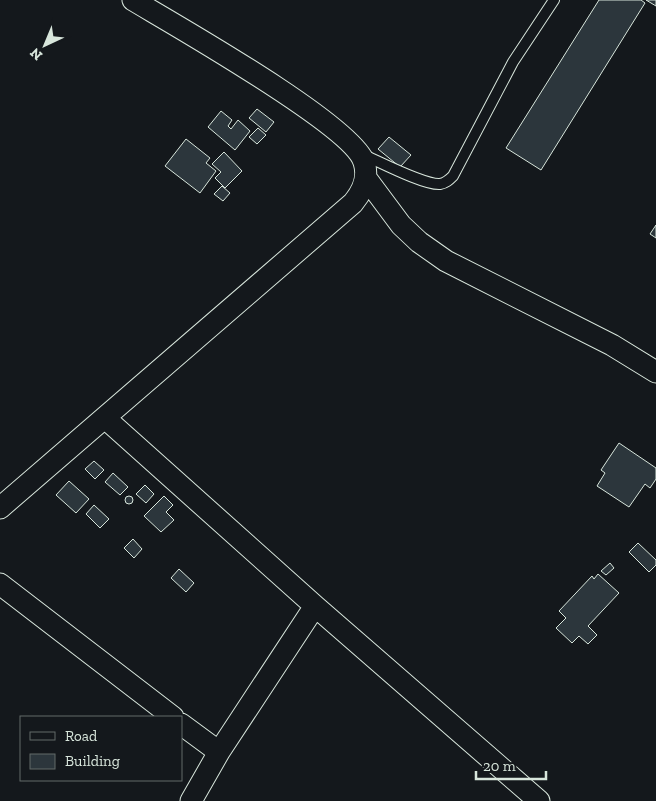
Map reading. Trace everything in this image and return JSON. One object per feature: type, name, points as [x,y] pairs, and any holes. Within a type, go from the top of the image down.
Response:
[{"type":"street","points":[[133,0],[270,84],[328,124],[350,142],[363,160],[366,178],[401,225],[419,242],[446,262],[612,345],[656,372]]},
{"type":"street","points":[[0,508],[353,204],[361,193],[366,178]]},
{"type":"street","points":[[105,418],[315,606],[539,801]]},
{"type":"street","points":[[0,584],[172,716]]},
{"type":"street","points":[[191,801],[219,752],[315,606]]},
{"type":"street","points":[[182,725],[219,752]]},
{"type":"lane","points":[[358,152],[429,183],[441,184],[448,181],[453,176],[513,62],[554,0]]},
{"type":"building","points":[[599,0],[641,0],[645,3],[541,170],[506,148]]},
{"type":"building","points":[[646,0],[656,0],[656,6]]},
{"type":"building","points":[[257,109],[274,122],[266,132],[249,118]]},
{"type":"building","points":[[221,111],[232,120],[228,126],[231,129],[238,120],[250,131],[235,150],[208,127]]},
{"type":"building","points":[[258,128],[266,135],[257,144],[249,137]]},
{"type":"building","points":[[389,137],[411,155],[400,167],[378,149]]},
{"type":"building","points":[[186,139],[210,158],[206,163],[216,171],[200,193],[165,166]]},
{"type":"building","points":[[224,152],[242,171],[225,188],[215,178],[221,172],[212,164]]},
{"type":"building","points":[[222,186],[230,193],[223,201],[214,194]]},
{"type":"building","points":[[656,225],[656,238],[650,234]]},
{"type":"building","points":[[619,443],[656,468],[656,479],[650,488],[645,484],[629,507],[597,486],[605,473],[601,470]]},
{"type":"building","points":[[94,461],[104,470],[95,479],[85,469]]},
{"type":"building","points":[[113,473],[128,487],[120,495],[105,482]]},
{"type":"building","points":[[69,481],[89,499],[76,513],[56,495]]},
{"type":"building","points":[[145,485],[154,494],[146,503],[136,494]]},
{"type":"building","points":[[129,496],[133,500],[129,504],[125,500]]},
{"type":"building","points":[[164,496],[173,505],[166,512],[174,520],[161,532],[144,516]]},
{"type":"building","points":[[94,505],[109,519],[100,528],[86,514]]},
{"type":"building","points":[[133,539],[142,549],[134,558],[124,548]]},
{"type":"building","points":[[638,543],[656,560],[656,565],[649,572],[629,552]]},
{"type":"building","points":[[610,563],[614,568],[606,575],[601,571]]},
{"type":"building","points":[[179,569],[194,583],[186,592],[171,578]]},
{"type":"building","points":[[598,574],[619,593],[588,626],[597,635],[588,644],[579,636],[572,643],[556,628],[566,618],[559,611],[592,576],[594,579]]}]
